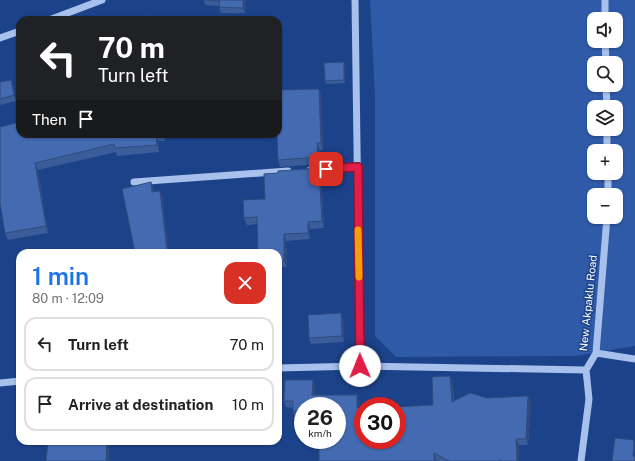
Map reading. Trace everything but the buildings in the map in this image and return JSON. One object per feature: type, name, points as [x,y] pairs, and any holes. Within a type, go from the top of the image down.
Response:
[{"type":"street","points":[[60,16],[102,0]]},
{"type":"street","points":[[355,0],[360,366]]},
{"type":"street","points":[[605,0],[605,12]]},
{"type":"street","points":[[0,38],[16,32]]},
{"type":"street","points":[[302,170],[358,167]]},
{"type":"street","points":[[134,182],[294,171]]},
{"type":"street","name":"New Akpaklu Road","points":[[586,370],[596,354],[605,224]]},
{"type":"street","points":[[596,354],[635,359]]},
{"type":"street","points":[[282,368],[360,366],[586,370],[589,398],[581,461]]},
{"type":"street","points":[[0,383],[16,381]]},
{"type":"shaded area","points":[[370,0],[635,0],[635,346],[575,356],[396,357],[375,336],[375,97]]},
{"type":"slow traffic","points":[[358,230],[359,277]]},
{"type":"route","points":[[326,169],[358,167],[360,366]]}]
